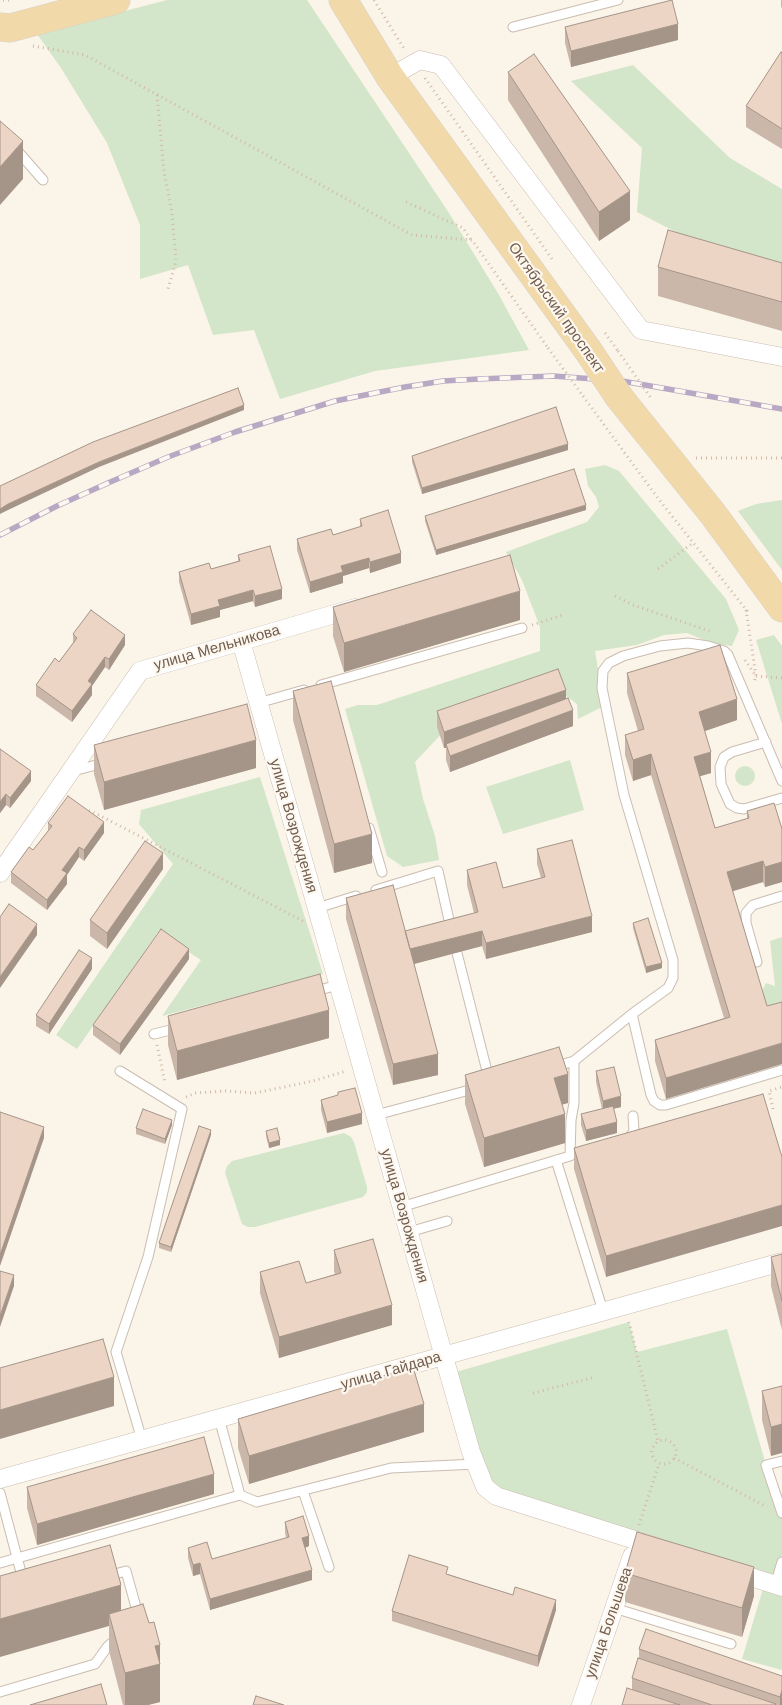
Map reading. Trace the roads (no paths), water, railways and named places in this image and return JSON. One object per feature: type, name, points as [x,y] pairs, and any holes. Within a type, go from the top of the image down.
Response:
[{"type":"main road","points":[[0,27],[10,28],[116,0]]},
{"type":"main road","name":"Октябрьский проспект","points":[[342,0],[390,77],[594,338],[619,397],[713,514],[782,608]]},
{"type":"street","points":[[390,77],[420,60],[441,65],[641,330],[782,357]]},
{"type":"street","name":"улица Мельникова","points":[[0,874],[140,671],[374,603]]},
{"type":"street","name":"улица Возрождения","points":[[241,641],[258,715],[317,908],[444,1356],[485,1488],[496,1496],[673,1553]]},
{"type":"street","name":"улица Гайдара","points":[[0,1480],[782,1262]]},
{"type":"street","name":"улица Большева","points":[[581,1705],[636,1541]]},
{"type":"street","points":[[719,1567],[778,1586]]},
{"type":"lane","points":[[513,27],[618,0]]},
{"type":"lane","points":[[0,130],[43,180]]},
{"type":"lane","points":[[258,715],[327,684],[522,628]]},
{"type":"lane","points":[[549,1068],[574,1061],[632,1014],[668,988],[673,978],[673,960],[624,795],[602,688],[603,671],[609,663],[623,656],[660,646],[688,643],[717,648],[728,655],[782,781]]},
{"type":"lane","points":[[327,684],[330,693]]},
{"type":"lane","points":[[766,742],[732,752],[724,757],[720,767],[721,784],[730,804],[744,810],[782,798]]},
{"type":"lane","points":[[70,772],[109,762]]},
{"type":"lane","points":[[366,815],[382,872]]},
{"type":"lane","points":[[317,908],[438,872],[452,934]]},
{"type":"lane","points":[[757,962],[746,923],[746,913],[753,905],[782,896]]},
{"type":"lane","points":[[376,1115],[494,1083],[456,953]]},
{"type":"lane","points":[[302,994],[338,985]]},
{"type":"lane","points":[[632,1014],[651,1094],[654,1101],[660,1105],[666,1105],[782,1070]]},
{"type":"lane","points":[[154,1034],[191,1024]]},
{"type":"lane","points":[[401,1207],[574,1155],[571,1120],[574,1102],[574,1061]]},
{"type":"lane","points":[[120,1071],[182,1109],[148,1257],[116,1352],[142,1440]]},
{"type":"lane","points":[[620,1142],[628,1140],[634,1131],[633,1116]]},
{"type":"lane","points":[[556,1160],[588,1278],[603,1312]]},
{"type":"lane","points":[[409,1232],[447,1221]]},
{"type":"lane","points":[[106,1354],[116,1352]]},
{"type":"lane","points":[[219,1418],[240,1495]]},
{"type":"lane","points":[[778,1512],[766,1465],[782,1461]]},
{"type":"lane","points":[[0,1563],[240,1495],[257,1502],[391,1468],[476,1464]]},
{"type":"lane","points":[[303,1491],[329,1567]]},
{"type":"lane","points":[[0,1493],[27,1591]]},
{"type":"lane","points":[[778,1586],[782,1562]]},
{"type":"lane","points":[[0,1692],[96,1664],[108,1646],[140,1620],[126,1571],[99,1579]]},
{"type":"lane","points":[[614,1608],[731,1644]]},
{"type":"railway","points":[[0,535],[108,483],[168,457],[235,432],[335,401],[405,387],[443,381],[553,376],[622,381],[782,409]]}]
